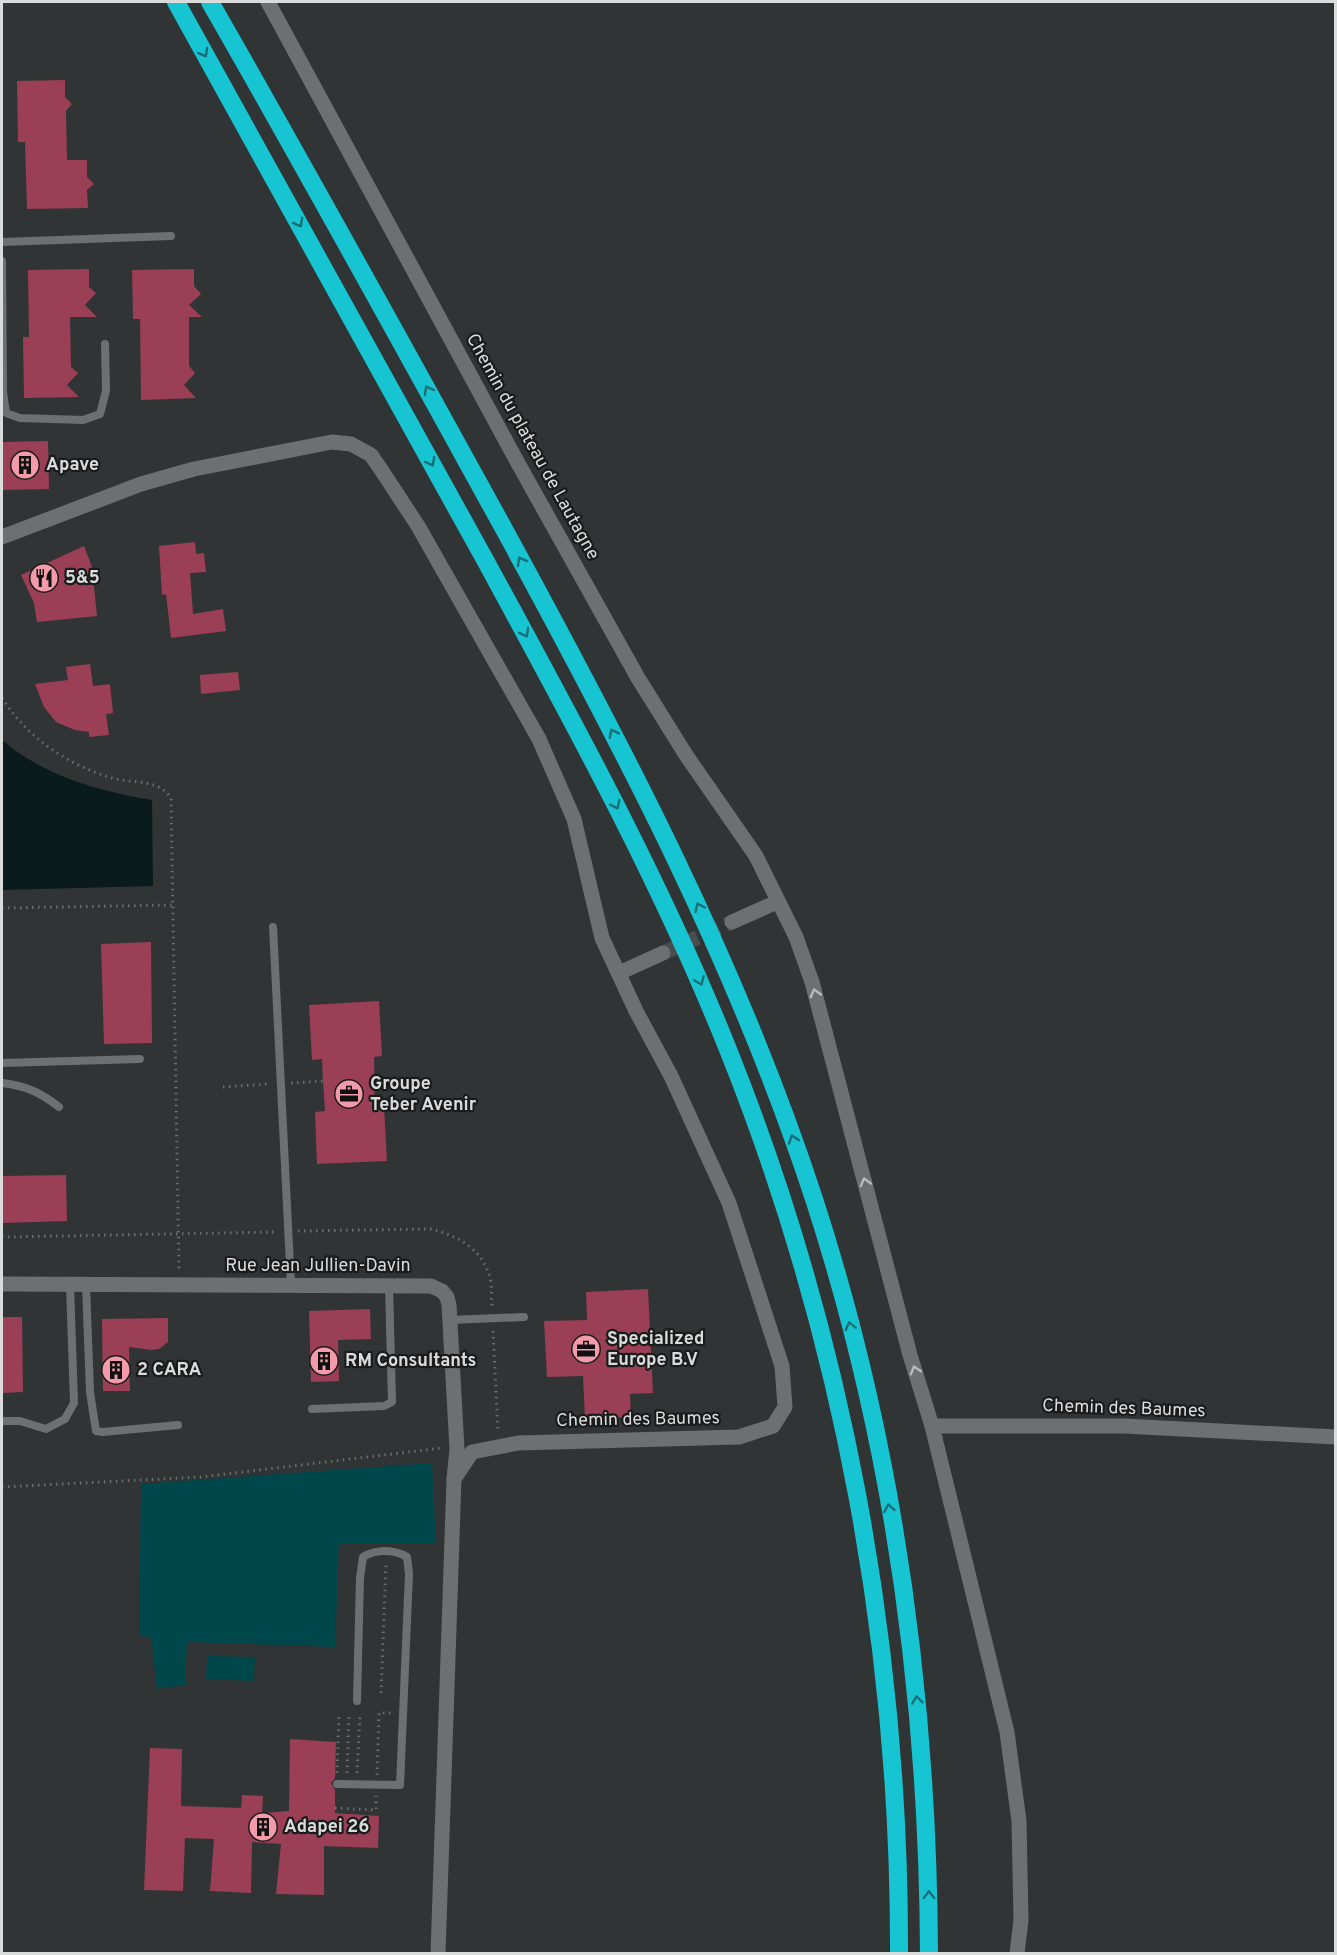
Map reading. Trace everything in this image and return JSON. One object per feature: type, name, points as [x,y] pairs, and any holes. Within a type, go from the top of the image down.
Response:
[{"type":"highway","points":[[176,2],[581,737],[658,887],[731,1055],[785,1208],[818,1325],[848,1450],[867,1556],[888,1716],[897,1852],[899,1953]]},
{"type":"highway","points":[[210,2],[419,374],[581,670],[690,887],[732,980],[779,1098],[815,1202],[847,1314],[868,1403],[898,1560],[911,1651],[923,1768],[929,1887],[929,1953]]},
{"type":"street","name":"Chemin du plateau de Lautagne","points":[[268,2],[519,465],[633,668],[686,754],[756,856],[777,902]]},
{"type":"street","points":[[2,537],[141,484],[194,469],[332,442],[351,444],[371,455],[418,526],[538,739],[574,819],[602,938],[619,973],[663,953]]},
{"type":"street","points":[[732,922],[777,902],[796,937],[812,982],[910,1355],[932,1426],[1007,1732],[1019,1821],[1021,1920],[1017,1953]]},
{"type":"street","name":"Chemin des Baumes","points":[[454,1479],[472,1452],[499,1446],[518,1443],[739,1437],[773,1426],[784,1407],[782,1366],[729,1203],[671,1076],[636,1011],[619,973]]},
{"type":"street","name":"Rue Jean Jullien-Davin","points":[[2,1284],[431,1286],[442,1291],[447,1297],[450,1320],[457,1449],[454,1479]]},
{"type":"street","name":"Chemin des Baumes","points":[[932,1426],[1124,1426],[1335,1437]]},
{"type":"street","points":[[438,1953],[454,1479]]},
{"type":"lane","points":[[2,242],[171,236]]},
{"type":"lane","points":[[2,261],[3,392],[6,413],[20,418],[82,420],[100,414],[106,392],[105,344]]},
{"type":"lane","points":[[273,927],[291,1285]]},
{"type":"lane","points":[[2,1063],[140,1059]]},
{"type":"lane","points":[[2,1083],[20,1085],[43,1094],[59,1107]]},
{"type":"lane","points":[[2,1421],[20,1421],[46,1429],[65,1419],[74,1403],[70,1285]]},
{"type":"lane","points":[[87,1285],[90,1392],[96,1431],[178,1425]]},
{"type":"lane","points":[[312,1409],[384,1406],[392,1402],[389,1286]]},
{"type":"lane","points":[[450,1320],[524,1317]]},
{"type":"lane","points":[[337,1784],[400,1785],[408,1585],[407,1557],[399,1552],[373,1551],[363,1557],[360,1578],[357,1701]]},
{"type":"path","points":[[2,698],[12,714],[44,745],[80,766],[113,778],[153,784],[165,790],[171,798],[180,1285]]},
{"type":"path","points":[[2,908],[173,905]]},
{"type":"path","points":[[2,1237],[431,1229],[448,1233],[469,1244],[482,1260],[490,1282],[499,1446]]},
{"type":"path","points":[[2,1487],[201,1477],[437,1448],[457,1449]]},
{"type":"path","points":[[381,1694],[386,1551]]},
{"type":"path","points":[[335,1808],[376,1809],[379,1713],[402,1714]]},
{"type":"path","points":[[337,1774],[339,1714]]},
{"type":"path","points":[[347,1774],[349,1715]]},
{"type":"path","points":[[357,1774],[360,1715]]},
{"type":"shaded area","points":[[2,740],[18,753],[72,780],[112,792],[152,800],[153,886],[2,890]]},
{"type":"shaded area","points":[[432,1463],[436,1543],[339,1543],[335,1647],[187,1642],[185,1685],[157,1689],[151,1637],[139,1636],[141,1484]]},
{"type":"shaded area","points":[[207,1656],[255,1657],[254,1681],[206,1679]]},
{"type":"building","points":[[65,80],[65,97],[72,104],[66,111],[67,160],[87,160],[87,177],[94,184],[87,190],[88,208],[27,209],[25,142],[18,142],[17,81]]},
{"type":"building","points":[[89,269],[89,287],[96,293],[85,305],[97,317],[70,317],[71,367],[78,373],[67,385],[79,397],[24,398],[23,337],[29,337],[28,270]]},
{"type":"building","points":[[194,269],[194,286],[201,294],[189,305],[202,317],[189,317],[189,366],[195,373],[184,385],[196,398],[141,400],[140,319],[133,319],[132,270]]},
{"type":"building","name":"Apave","points":[[48,441],[49,489],[2,490],[2,442]]},
{"type":"building","points":[[195,542],[196,554],[204,553],[206,572],[190,573],[193,614],[223,609],[226,631],[171,638],[166,594],[162,595],[159,546]]},
{"type":"building","points":[[84,546],[92,567],[97,616],[37,622],[34,603],[21,575]]},
{"type":"building","points":[[90,664],[93,686],[110,684],[113,713],[106,714],[109,735],[89,737],[89,732],[75,730],[56,722],[44,707],[35,684],[68,680],[66,667]]},
{"type":"building","points":[[238,672],[240,690],[201,694],[200,675]]},
{"type":"building","points":[[151,942],[152,1043],[104,1044],[101,944]]},
{"type":"building","name":"Groupe Teber Avenir","points":[[379,1001],[382,1056],[374,1057],[375,1108],[384,1107],[387,1161],[317,1164],[315,1112],[325,1111],[322,1059],[312,1060],[309,1005]]},
{"type":"building","points":[[66,1175],[67,1221],[2,1223],[2,1176]]},
{"type":"building","points":[[648,1289],[653,1393],[630,1394],[631,1417],[585,1419],[583,1376],[547,1377],[544,1321],[587,1320],[586,1292]]},
{"type":"building","name":"RM Consultants","points":[[370,1309],[371,1339],[338,1340],[339,1381],[311,1382],[309,1311]]},
{"type":"building","points":[[2,1317],[22,1317],[23,1392],[2,1393]]},
{"type":"building","name":"2 CARA","points":[[168,1318],[168,1342],[159,1349],[129,1347],[130,1391],[103,1391],[102,1319]]},
{"type":"building","name":"Adapei 26","points":[[290,1739],[336,1742],[335,1778],[331,1783],[335,1790],[335,1813],[379,1816],[378,1848],[324,1846],[324,1895],[276,1894],[281,1844],[252,1842],[251,1893],[210,1891],[214,1839],[185,1838],[183,1891],[144,1890],[150,1748],[182,1749],[181,1806],[241,1808],[242,1795],[263,1796],[262,1813],[289,1811]]},
{"type":"tunnel","points":[[663,953],[732,922]]},
{"type":"place","name":"Apave","points":[[25,465]]},
{"type":"place","name":"5&5","points":[[44,578]]},
{"type":"place","name":"Groupe Teber Avenir","points":[[349,1094]]},
{"type":"place","name":"Specialized Europe B.V","points":[[586,1349]]},
{"type":"place","name":"RM Consultants","points":[[324,1361]]},
{"type":"place","name":"2 CARA","points":[[116,1370]]},
{"type":"place","name":"Adapei 26","points":[[263,1827]]}]
